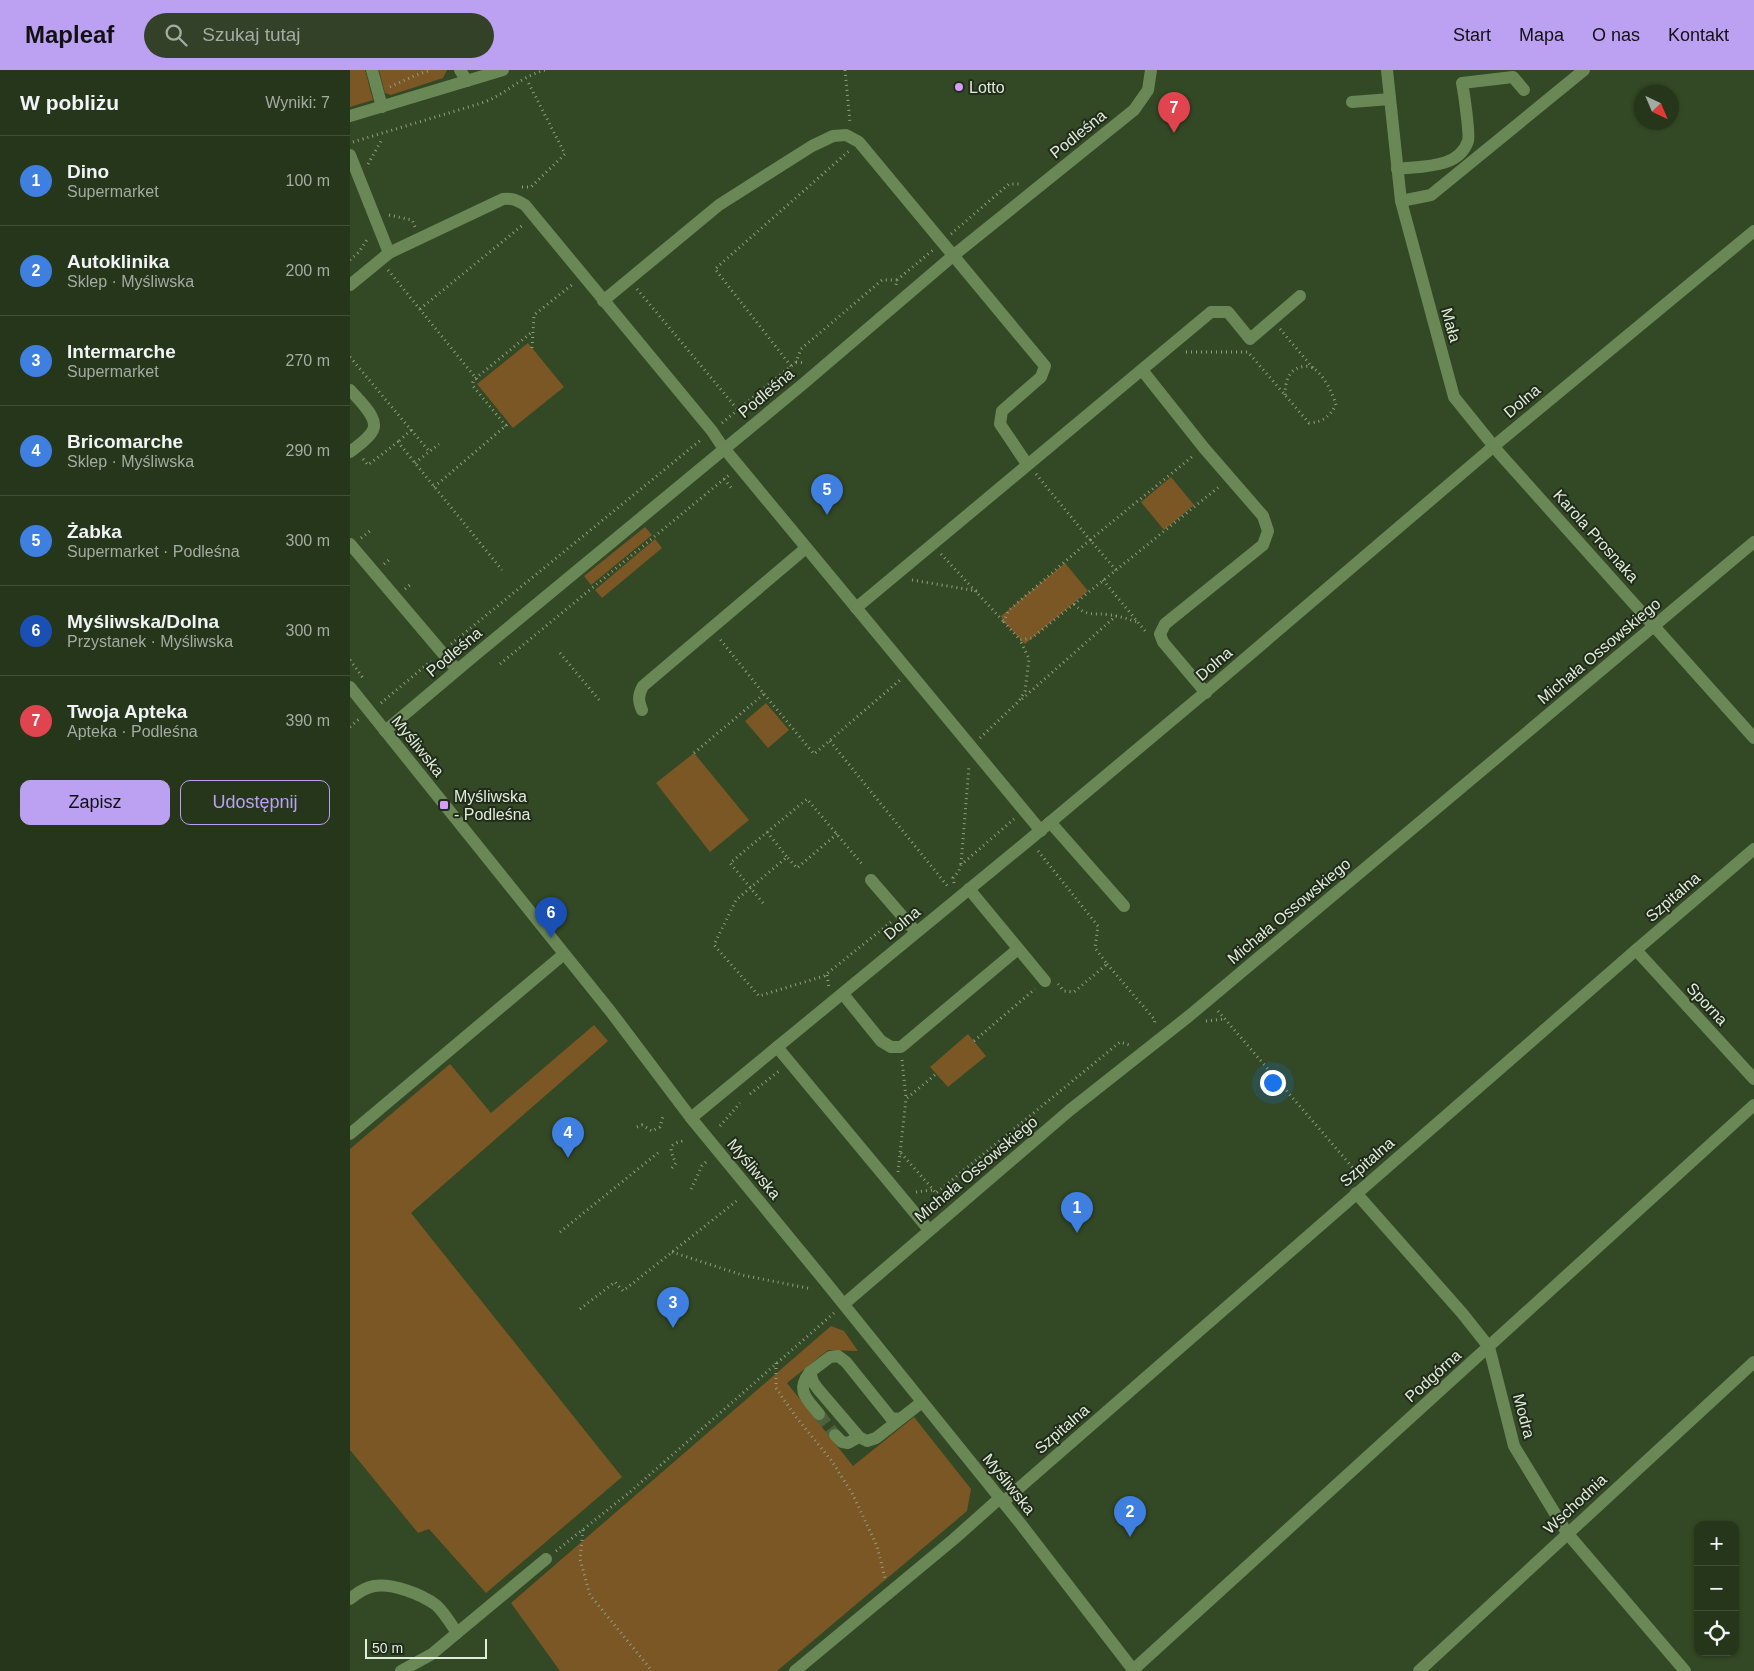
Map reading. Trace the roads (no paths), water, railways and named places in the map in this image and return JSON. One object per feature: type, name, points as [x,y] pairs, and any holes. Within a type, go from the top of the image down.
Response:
[{"type":"street","points":[[372,70],[382,107]]},
{"type":"street","points":[[460,70],[467,82]]},
{"type":"street","points":[[350,116],[503,70]]},
{"type":"street","name":"Podleśna","points":[[385,731],[954,255],[1134,110],[1148,90],[1151,70]]},
{"type":"street","name":"Mała","points":[[1387,70],[1401,201],[1454,397],[1494,446]]},
{"type":"street","points":[[1401,201],[1431,195],[1584,70]]},
{"type":"street","points":[[1397,169],[1448,162],[1459,156],[1469,140],[1462,83],[1513,77],[1524,90]]},
{"type":"street","points":[[1352,102],[1390,99]]},
{"type":"street","points":[[603,301],[719,205],[812,146],[833,136],[846,135],[855,140],[954,255],[1045,366],[1042,377],[1002,411],[1000,424],[1028,464]]},
{"type":"street","points":[[350,155],[389,253]]},
{"type":"street","points":[[350,285],[389,253],[503,199],[514,199],[524,205],[970,746],[1124,906]]},
{"type":"street","name":"Dolna","points":[[691,1118],[916,932],[954,894],[969,889],[1046,826],[1494,446],[1754,231]]},
{"type":"street","points":[[856,608],[1211,312],[1228,312],[1250,339],[1300,296]]},
{"type":"street","points":[[1142,370],[1204,448],[1262,516],[1268,530],[1262,545],[1165,624],[1160,634],[1163,642],[1206,692]]},
{"type":"street","points":[[350,390],[370,413],[375,424],[371,434],[352,450]]},
{"type":"street","name":"Karola Prosnaka","points":[[1494,446],[1754,738]]},
{"type":"street","points":[[356,541],[457,670]]},
{"type":"street","name":"Michała Ossowskiego","points":[[844,1304],[1070,1110],[1189,1016],[1754,542]]},
{"type":"street","points":[[642,710],[639,694],[643,686],[806,548]]},
{"type":"street","name":"Myśliwska","points":[[350,687],[564,954],[691,1118],[844,1304],[1134,1670]]},
{"type":"street","name":"Szpitalna","points":[[795,1671],[1001,1500],[1754,849]]},
{"type":"street","points":[[871,880],[916,932]]},
{"type":"street","points":[[969,889],[1045,981]]},
{"type":"street","points":[[843,994],[881,1041],[891,1047],[901,1047],[1018,948]]},
{"type":"street","name":"Sporna","points":[[1636,950],[1754,1079]]},
{"type":"street","points":[[350,1134],[564,954]]},
{"type":"street","points":[[777,1047],[929,1230]]},
{"type":"street","name":"Podgórna","points":[[1134,1670],[1754,1105]]},
{"type":"street","name":"Modra","points":[[1356,1193],[1462,1313],[1489,1347],[1514,1446],[1567,1533],[1685,1671]]},
{"type":"street","points":[[819,1414],[806,1397],[802,1387],[810,1372],[830,1357],[838,1356],[846,1362],[890,1418],[900,1419]]},
{"type":"street","name":"Wschodnia","points":[[1419,1671],[1754,1362]]},
{"type":"street","points":[[810,1372],[813,1382],[859,1437],[867,1441],[876,1438],[922,1402]]},
{"type":"street","points":[[835,1434],[842,1442],[848,1443],[859,1437]]},
{"type":"street","points":[[401,1671],[432,1654],[546,1559]]},
{"type":"street","points":[[350,1599],[361,1590],[374,1586],[392,1586],[411,1592],[435,1605],[457,1633]]},
{"type":"tunnel","points":[[819,1414],[835,1435]]},
{"type":"place","name":"Lotto","points":[[959,87]]},
{"type":"place","name":"Twoja Apteka","points":[[1174,133]]},
{"type":"place","name":"Żabka","points":[[827,515]]},
{"type":"place","name":"Myśliwska - Podleśna","points":[[444,805]]},
{"type":"place","name":"Myśliwska/Dolna","points":[[551,938]]},
{"type":"place","name":"Bricomarche","points":[[568,1158]]},
{"type":"place","name":"Dino","points":[[1077,1233]]},
{"type":"place","name":"Intermarche","points":[[673,1328]]},
{"type":"place","name":"Autoklinika","points":[[1130,1537]]}]
